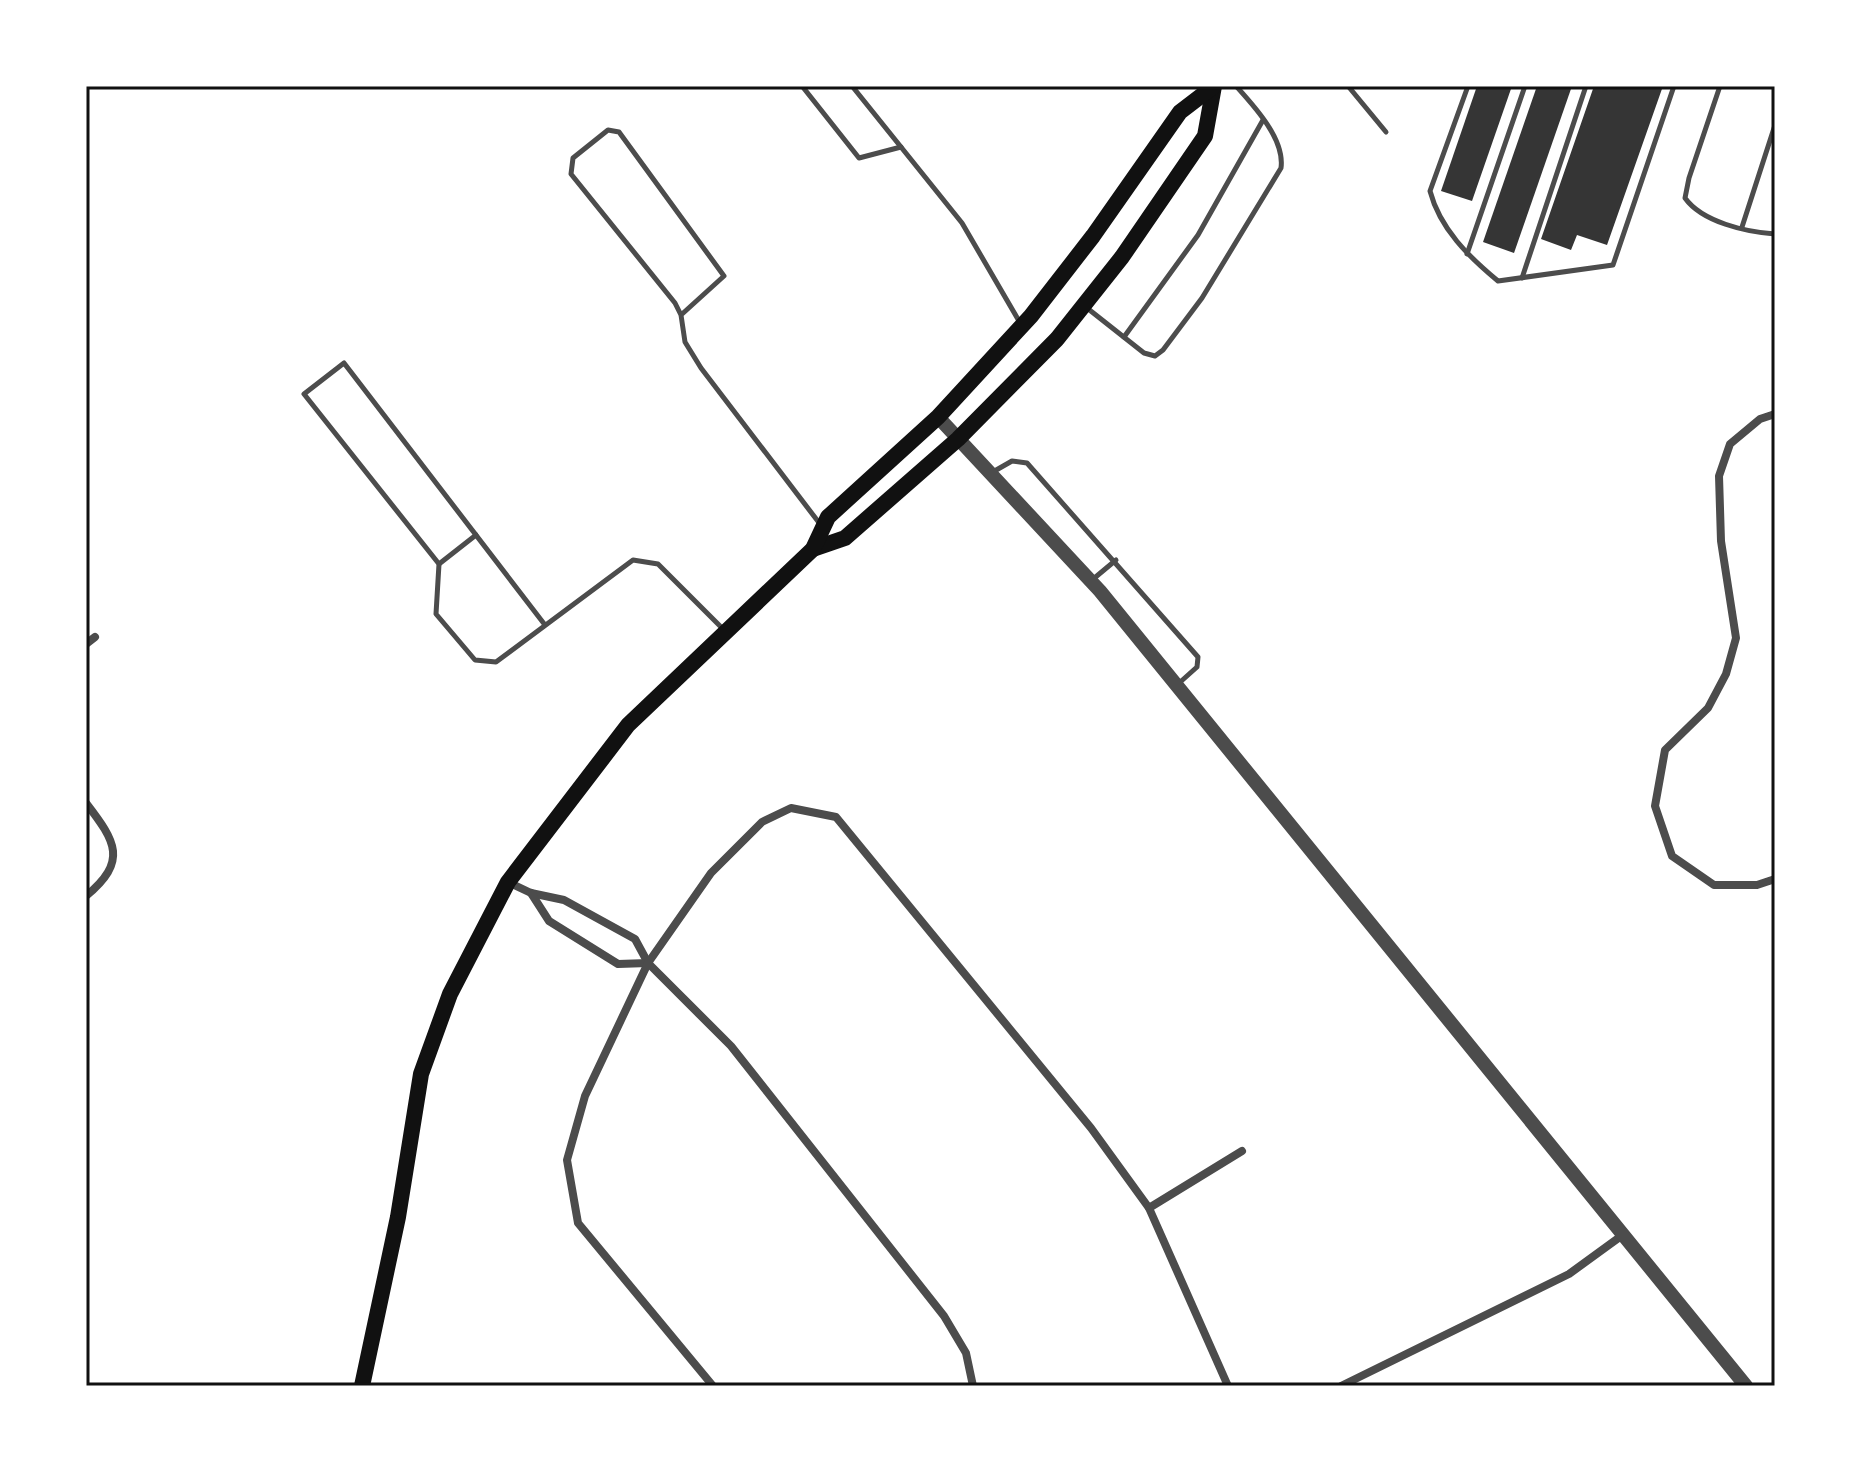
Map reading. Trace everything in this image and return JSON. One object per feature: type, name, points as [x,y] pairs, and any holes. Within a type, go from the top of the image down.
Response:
[{"type":"main road","points":[[813,549],[845,538],[958,439],[1057,339],[1205,136],[1214,86]]},
{"type":"main road","points":[[362,1386],[398,1217],[421,1074],[450,994],[508,882],[628,725],[813,549],[828,517],[938,417],[1022,326],[1093,236],[1180,112],[1214,86]]},
{"type":"street","points":[[1775,414],[1760,419],[1730,444],[1719,476],[1721,541],[1736,638],[1726,674],[1708,708],[1665,750],[1655,806],[1672,856],[1714,885],[1757,885],[1775,879]]},
{"type":"street","points":[[938,417],[1091,580],[1625,1233],[1746,1386]]},
{"type":"street","points":[[86,644],[95,637]]},
{"type":"street","points":[[86,803],[109,833],[115,861],[107,879],[86,896]]},
{"type":"street","points":[[713,1386],[578,1223],[567,1160],[585,1096],[648,963],[711,873],[762,822],[791,808],[836,817],[1091,1128],[1149,1208],[1228,1386]]},
{"type":"street","points":[[508,882],[531,893],[564,900],[635,939],[648,963],[731,1046],[944,1316],[966,1353],[973,1386]]},
{"type":"street","points":[[531,893],[549,921],[618,964],[648,963]]},
{"type":"street","points":[[1149,1208],[1242,1151]]},
{"type":"street","points":[[1341,1386],[1569,1274],[1625,1233]]},
{"type":"lane","points":[[802,86],[859,158],[901,147]]},
{"type":"lane","points":[[852,86],[962,223],[1022,326]]},
{"type":"lane","points":[[1084,306],[1144,353],[1155,356],[1163,350],[1202,298],[1281,168],[1282,158],[1263,120],[1236,86]]},
{"type":"lane","points":[[1348,86],[1386,132]]},
{"type":"lane","points":[[1468,86],[1430,191],[1434,207],[1466,255],[1498,281],[1613,265],[1674,86]]},
{"type":"lane","points":[[1466,255],[1525,86]]},
{"type":"lane","points":[[1522,279],[1586,86]]},
{"type":"lane","points":[[1720,86],[1685,198],[1706,217],[1775,234]]},
{"type":"lane","points":[[1124,337],[1198,235],[1263,120]]},
{"type":"lane","points":[[1742,227],[1775,125]]},
{"type":"lane","points":[[681,315],[724,276],[619,132],[608,130],[573,158],[571,174],[681,315],[685,342],[701,368],[823,528]]},
{"type":"lane","points":[[545,625],[344,363],[304,394],[439,564],[436,614],[475,660],[496,662],[633,560],[658,564],[728,633]]},
{"type":"lane","points":[[990,474],[1012,461],[1027,463],[1116,560],[1198,657],[1197,667],[1177,684]]},
{"type":"lane","points":[[439,564],[476,535]]},
{"type":"lane","points":[[1091,580],[1116,560]]},
{"type":"building","points":[[1477,86],[1512,86],[1472,201],[1441,191]]},
{"type":"building","points":[[1537,86],[1572,86],[1514,253],[1483,242]]},
{"type":"building","points":[[1594,86],[1663,86],[1607,245],[1577,235],[1571,250],[1541,239]]}]
